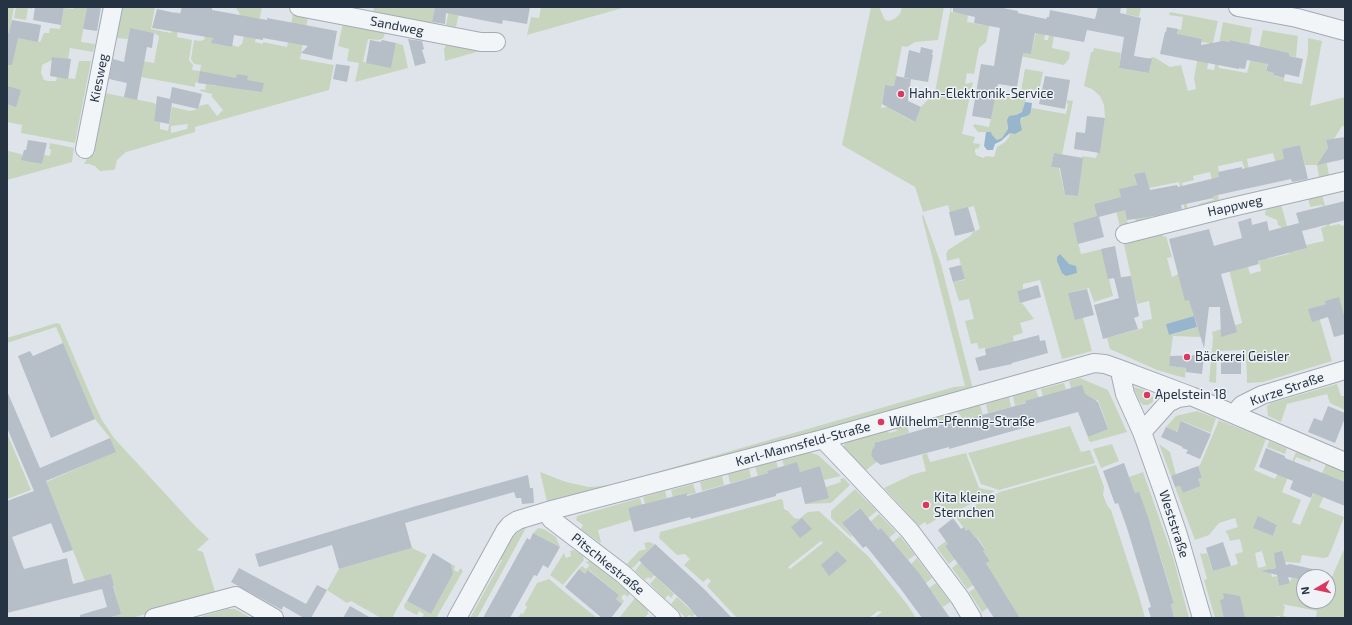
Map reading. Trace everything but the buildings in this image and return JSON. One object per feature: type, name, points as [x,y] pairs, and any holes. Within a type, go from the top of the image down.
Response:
[{"type":"street","name":"Kiesweg","points":[[85,149],[113,7]]},
{"type":"street","name":"Sandweg","points":[[299,7],[481,42],[496,42]]},
{"type":"street","points":[[1238,7],[1297,18],[1345,31]]},
{"type":"street","name":"Happweg","points":[[1125,234],[1345,181]]},
{"type":"street","name":"Karl-Mannsfeld-Straße","points":[[457,618],[505,531],[514,522],[529,516],[822,439],[1094,363],[1105,364],[1191,396],[1345,462]]},
{"type":"street","name":"Weststraße","points":[[1122,370],[1121,376],[1125,394],[1142,432],[1178,535],[1202,618]]},
{"type":"street","name":"Kurze Straße","points":[[1234,414],[1242,405],[1262,395],[1345,370]]},
{"type":"street","points":[[1142,432],[1168,404],[1178,398],[1191,396]]},
{"type":"street","points":[[822,439],[910,531],[960,598],[972,618]]},
{"type":"street","name":"Pitschkestraße","points":[[548,511],[551,519],[623,574],[671,618]]},
{"type":"street","points":[[154,618],[236,596],[274,618]]},
{"type":"green space","points":[[7,7],[14,7],[9,36],[40,42],[44,33],[49,33],[50,28],[60,29],[64,8],[73,9],[74,7],[87,7],[81,42],[95,44],[93,52],[70,48],[68,59],[52,57],[52,60],[42,65],[41,73],[44,80],[48,81],[56,81],[57,77],[75,79],[79,61],[91,61],[75,143],[21,133],[22,125],[7,122]]},
{"type":"green space","points":[[16,7],[32,7],[32,9],[28,8],[26,20],[14,18]]},
{"type":"green space","points":[[122,7],[155,7],[151,29],[171,33],[175,12],[180,13],[177,37],[192,40],[189,60],[193,65],[192,70],[200,71],[201,65],[194,64],[191,59],[194,40],[204,40],[208,21],[214,31],[212,43],[238,47],[242,44],[244,36],[239,12],[235,7],[262,7],[255,42],[263,44],[263,42],[287,47],[293,14],[308,17],[300,59],[334,65],[329,90],[195,127],[195,132],[126,152],[117,160],[115,169],[100,171],[95,166],[84,164],[88,157],[94,155],[105,93],[154,103],[156,105],[154,121],[160,122],[160,129],[168,131],[172,107],[190,111],[198,109],[199,106],[208,104],[217,116],[223,110],[212,97],[212,94],[200,91],[201,89],[205,90],[206,84],[216,86],[218,75],[195,83],[195,87],[141,77],[137,60],[154,63],[159,36],[154,33],[130,29],[128,39],[117,38]],"holes":[[[188,124],[187,129],[171,133],[171,126]]]},
{"type":"green space","points":[[374,7],[435,7],[432,23],[373,12]]},
{"type":"green space","points":[[460,7],[456,27],[446,25],[449,9]]},
{"type":"green space","points":[[541,7],[626,7],[527,35],[531,17],[539,18]]},
{"type":"green space","points":[[871,7],[879,7],[885,20],[889,21],[900,14],[902,7],[944,7],[938,40],[915,42],[907,47],[902,46],[894,86],[885,85],[881,108],[891,106],[891,109],[914,122],[921,107],[935,92],[951,7],[951,12],[968,15],[967,22],[984,25],[993,7],[986,42],[979,48],[974,74],[967,73],[965,84],[973,82],[962,134],[975,137],[973,143],[980,144],[979,148],[975,149],[976,155],[983,158],[986,156],[994,157],[997,147],[1005,142],[1010,133],[1021,125],[1019,121],[1031,111],[1032,108],[1066,114],[1068,105],[1066,100],[1073,101],[1062,155],[1054,154],[1051,167],[1059,168],[1065,195],[1078,196],[1082,156],[1096,158],[1098,152],[1100,152],[1105,118],[1104,105],[1100,96],[1092,89],[1084,86],[1091,52],[1093,52],[1094,48],[1121,53],[1119,68],[1149,73],[1151,65],[1149,58],[1154,57],[1170,67],[1181,65],[1188,91],[1196,89],[1194,78],[1198,56],[1209,58],[1207,69],[1214,70],[1223,22],[1252,28],[1249,46],[1244,43],[1231,40],[1218,64],[1219,68],[1247,73],[1250,61],[1256,61],[1263,30],[1298,36],[1296,57],[1289,56],[1289,53],[1278,51],[1270,52],[1266,71],[1274,73],[1274,76],[1284,78],[1284,81],[1302,84],[1308,52],[1308,38],[1322,41],[1310,106],[1345,97],[1345,127],[1342,126],[1334,139],[1326,141],[1328,149],[1325,153],[1329,175],[1319,177],[1317,165],[1305,165],[1300,145],[1282,149],[1287,169],[1280,179],[1273,153],[1247,159],[1249,169],[1245,170],[1242,161],[1218,166],[1222,192],[1218,194],[1219,202],[1200,207],[1199,204],[1213,200],[1211,189],[1214,188],[1210,172],[1193,176],[1194,180],[1182,183],[1188,210],[1185,211],[1179,182],[1149,188],[1145,172],[1134,174],[1139,194],[1145,193],[1151,220],[1136,223],[1129,187],[1120,189],[1123,210],[1125,209],[1128,225],[1120,227],[1113,199],[1094,204],[1097,216],[1073,223],[1081,254],[1102,249],[1113,296],[1094,302],[1089,288],[1068,293],[1083,318],[1092,351],[1062,359],[1040,280],[1023,284],[1023,289],[1017,291],[1020,303],[1023,304],[1034,319],[1020,323],[1023,333],[1013,336],[1014,342],[979,349],[977,343],[971,344],[965,321],[974,319],[969,299],[959,301],[953,282],[965,280],[959,258],[947,261],[946,254],[948,250],[970,236],[973,232],[980,229],[974,206],[950,212],[948,205],[923,212],[915,187],[842,145]]},
{"type":"green space","points":[[1127,7],[1141,7],[1139,17],[1126,14]]},
{"type":"green space","points":[[1170,12],[1218,21],[1211,51],[1208,50],[1209,43],[1202,42],[1202,39],[1177,35],[1178,29],[1181,30],[1183,17],[1169,15]]},
{"type":"green space","points":[[343,23],[385,31],[382,39],[368,39],[363,62],[391,67],[396,43],[403,45],[408,68],[355,82],[359,63],[347,61],[349,49],[338,46]]},
{"type":"green space","points":[[1046,31],[1044,40],[1048,40],[1049,35],[1054,36],[1052,48],[1070,52],[1069,59],[1064,65],[1010,54],[1010,50],[1031,54],[1036,32]]},
{"type":"green space","points":[[449,44],[487,49],[445,61],[444,49],[446,45]]},
{"type":"green space","points":[[1025,69],[1043,72],[1039,91],[1029,89],[1022,112],[1016,115],[1007,124],[1008,129],[1003,138],[997,140],[986,132],[978,132],[973,126],[974,124],[989,127],[996,94],[1013,97],[1014,93],[1019,93],[1021,91]]},
{"type":"green space","points":[[50,143],[74,148],[72,162],[7,180],[8,151],[21,154],[25,160],[42,164],[44,155],[50,156]]},
{"type":"green space","points":[[1322,194],[1330,226],[1340,224],[1341,226],[1345,225],[1345,321],[1326,304],[1316,307],[1332,361],[1263,382],[1247,383],[1246,350],[1217,351],[1216,383],[1209,382],[1213,338],[1212,332],[1242,323],[1224,249],[1248,267],[1250,274],[1261,271],[1259,261],[1264,259],[1259,239],[1262,239],[1267,259],[1289,254],[1283,228],[1278,225],[1277,220],[1265,215],[1268,208],[1281,204],[1294,252],[1306,248],[1306,245],[1324,241],[1321,228],[1326,226],[1328,222],[1323,206],[1310,207],[1308,197]]},
{"type":"green space","points":[[923,214],[941,264],[973,389],[548,506],[540,472],[566,482],[589,487],[612,485],[954,387],[965,386],[922,217]]},
{"type":"green space","points":[[1163,234],[1163,237],[1166,236],[1172,257],[1167,258],[1172,277],[1178,274],[1202,297],[1194,316],[1166,324],[1170,335],[1198,327],[1201,337],[1173,336],[1169,366],[1186,368],[1185,378],[1157,370],[1110,349],[1107,338],[1143,328],[1142,321],[1152,319],[1149,301],[1137,304],[1124,244]]},
{"type":"green space","points":[[57,323],[60,324],[102,420],[114,438],[195,526],[209,539],[197,550],[203,552],[216,595],[131,618],[107,618],[118,604],[111,575],[85,581],[46,482],[115,452],[110,438],[95,419],[56,327],[7,343],[7,338]]},
{"type":"green space","points":[[1080,378],[1108,390],[1127,432],[1091,442],[1089,441],[1088,437],[1108,428],[1098,400],[1092,402],[1071,388],[1069,381]]},
{"type":"green space","points":[[1064,383],[1066,390],[1043,397],[1041,389]]},
{"type":"green space","points":[[1337,384],[1341,396],[1345,396],[1345,410],[1330,403],[1327,394],[1287,404],[1281,422],[1268,416],[1267,406],[1271,403]]},
{"type":"green space","points":[[1135,387],[1150,392],[1153,397],[1153,402],[1148,405],[1143,405],[1134,389]]},
{"type":"green space","points":[[1036,390],[1039,398],[1015,406],[1013,396]]},
{"type":"green space","points":[[1009,397],[1011,407],[988,413],[986,404]]},
{"type":"green space","points":[[980,405],[983,415],[960,421],[962,419],[957,411]]},
{"type":"green space","points":[[1197,411],[1216,418],[1211,433],[1182,421],[1176,432],[1166,427],[1176,416]]},
{"type":"green space","points":[[951,413],[954,423],[945,425],[945,423],[934,426],[933,421],[930,422],[929,419]]},
{"type":"green space","points":[[1219,420],[1266,439],[1254,470],[1275,479],[1278,473],[1286,476],[1296,452],[1312,458],[1310,462],[1296,457],[1282,492],[1301,500],[1292,522],[1300,525],[1326,464],[1345,472],[1345,482],[1332,477],[1319,507],[1344,517],[1328,557],[1323,558],[1302,555],[1300,563],[1285,562],[1286,565],[1270,569],[1272,577],[1277,576],[1279,586],[1289,583],[1292,578],[1296,579],[1296,607],[1282,604],[1285,606],[1283,616],[1294,618],[1280,618],[1280,616],[1264,618],[1215,618],[1204,580],[1207,579],[1200,553],[1207,553],[1213,571],[1238,564],[1235,554],[1243,552],[1240,539],[1230,541],[1225,531],[1238,527],[1235,518],[1219,523],[1209,535],[1195,540],[1175,487],[1180,486],[1183,493],[1201,486],[1198,479],[1202,478],[1198,466],[1200,465]],"holes":[[[1268,521],[1277,525],[1273,536],[1264,532]],[[1262,551],[1266,566],[1258,568],[1255,553]]]},
{"type":"green space","points":[[907,425],[909,433],[874,443],[875,447],[872,450],[871,455],[874,460],[878,461],[866,470],[843,447],[846,442],[887,430],[889,433],[897,431],[896,428]]},
{"type":"green space","points":[[1070,426],[1081,452],[1090,450],[1095,463],[999,490],[981,484],[968,453]]},
{"type":"green space","points":[[7,433],[31,490],[7,499]]},
{"type":"green space","points":[[1269,441],[1287,448],[1285,454],[1267,447]]},
{"type":"green space","points":[[1112,444],[1119,461],[1101,468],[1093,449]]},
{"type":"green space","points":[[1159,444],[1170,452],[1176,475],[1171,476]]},
{"type":"green space","points":[[801,453],[818,455],[841,476],[824,480],[820,466],[800,472],[797,463],[784,466],[782,459]]},
{"type":"green space","name":"Kita kleine Sternchen","points":[[927,453],[930,462],[966,453],[979,488],[995,491],[948,516],[946,513],[927,525],[925,522],[919,526],[884,488],[911,475],[926,471],[922,455]]},
{"type":"green space","points":[[776,461],[778,468],[767,471],[768,473],[758,476],[755,466]]},
{"type":"green space","points":[[1096,465],[1104,487],[1103,495],[1111,510],[1145,618],[1020,618],[986,563],[990,561],[983,551],[985,549],[977,537],[974,539],[969,529],[966,531],[955,516],[1000,492]]},
{"type":"green space","points":[[749,468],[751,478],[730,483],[728,474]]},
{"type":"green space","points":[[1143,472],[1173,557],[1189,618],[1174,618],[1171,604],[1174,602],[1149,520],[1135,493],[1129,477]]},
{"type":"green space","points":[[722,476],[724,485],[702,491],[700,482]]},
{"type":"green space","points":[[844,478],[850,485],[831,503],[805,504],[826,487],[841,482],[840,479]]},
{"type":"green space","points":[[693,484],[696,493],[687,495],[686,493],[673,497],[671,490]]},
{"type":"green space","points":[[855,489],[877,511],[868,518],[859,508],[842,523],[852,536],[851,537],[831,518],[831,511]]},
{"type":"green space","points":[[665,491],[667,498],[645,504],[643,497]]},
{"type":"green space","points":[[640,498],[642,505],[628,508],[631,520],[598,530],[600,543],[581,529],[583,525],[576,520],[577,516]]},
{"type":"green space","points":[[781,499],[783,501],[784,509],[794,518],[799,519],[808,512],[819,511],[869,557],[907,604],[916,618],[874,618],[882,612],[878,611],[869,618],[737,618],[707,586],[711,581],[708,578],[703,582],[684,565],[690,559],[685,554],[677,555],[659,538],[660,532]],"holes":[[[821,541],[823,543],[790,569],[788,567]]]},
{"type":"green space","points":[[879,514],[896,532],[889,538],[881,528],[878,530],[871,521]]},
{"type":"green space","points":[[527,526],[477,618],[470,618],[502,560],[499,558],[509,541],[519,531]]},
{"type":"green space","points":[[538,528],[544,529],[556,537],[560,547],[533,533]]},
{"type":"green space","points":[[900,536],[915,555],[908,560],[893,542]]},
{"type":"green space","points":[[946,541],[948,544],[945,546],[955,559],[949,564],[937,548]]},
{"type":"green space","points":[[649,542],[654,544],[634,567],[631,568],[627,564],[639,551],[646,549],[644,543]]},
{"type":"green space","points":[[1345,547],[1345,618],[1316,617],[1317,611],[1307,609],[1336,609],[1335,569]]},
{"type":"green space","points":[[412,548],[427,555],[392,618],[381,618],[351,601],[347,603],[327,590],[339,569]]},
{"type":"green space","points":[[574,550],[583,556],[584,560],[563,585],[550,575],[564,553],[566,558],[571,556],[570,551]]},
{"type":"green space","points":[[917,558],[932,578],[926,583],[911,564]]},
{"type":"green space","points":[[590,561],[629,592],[628,597],[624,594],[621,598],[624,601],[622,604],[616,599],[619,595],[589,570],[585,574],[579,569],[582,566],[586,569],[590,565],[585,562]]},
{"type":"green space","points":[[641,563],[654,575],[651,579],[648,577],[645,580],[635,571]]},
{"type":"green space","points":[[958,563],[973,585],[967,589],[952,568]]},
{"type":"green space","points":[[452,564],[455,566],[454,570],[458,572],[460,568],[463,571],[436,618],[422,618],[424,614],[419,611],[417,615],[405,609],[404,605],[407,601],[431,614],[453,574],[448,571]]},
{"type":"green space","points":[[656,577],[674,594],[671,598],[668,595],[665,599],[650,584]]},
{"type":"green space","points":[[549,579],[597,618],[518,618],[521,613],[523,614],[527,607],[525,605],[537,583]]},
{"type":"green space","points":[[936,583],[950,602],[943,607],[929,588]]},
{"type":"green space","points":[[975,588],[988,608],[982,612],[969,592]]},
{"type":"green space","points":[[677,597],[695,614],[692,617],[689,615],[686,618],[671,604]]},
{"type":"green space","points":[[635,598],[648,610],[648,614],[644,618],[619,618]]},
{"type":"green space","points":[[227,609],[235,609],[251,618],[203,618],[203,616]]},
{"type":"water","points":[[1025,102],[1032,103],[1029,115],[1021,118],[1020,121],[1022,130],[1015,134],[1010,133],[995,144],[993,150],[987,150],[984,146],[986,132],[991,132],[997,140],[1002,138],[1008,129],[1007,120],[1009,116],[1022,112]]},
{"type":"water","points":[[1060,254],[1069,264],[1076,266],[1077,273],[1066,276],[1062,273],[1057,261],[1057,257]]},
{"type":"water","points":[[1194,316],[1197,327],[1169,335],[1166,324]]},
{"type":"place","name":"Hahn-Elektronik-Service","points":[[901,94]]},
{"type":"place","name":"Bäckerei Geisler","points":[[1187,357]]},
{"type":"place","name":"Apelstein 18","points":[[1147,395]]},
{"type":"place","name":"Wilhelm-Pfennig-Straße","points":[[881,422]]},
{"type":"place","name":"Kita kleine Sternchen","points":[[926,505]]}]
